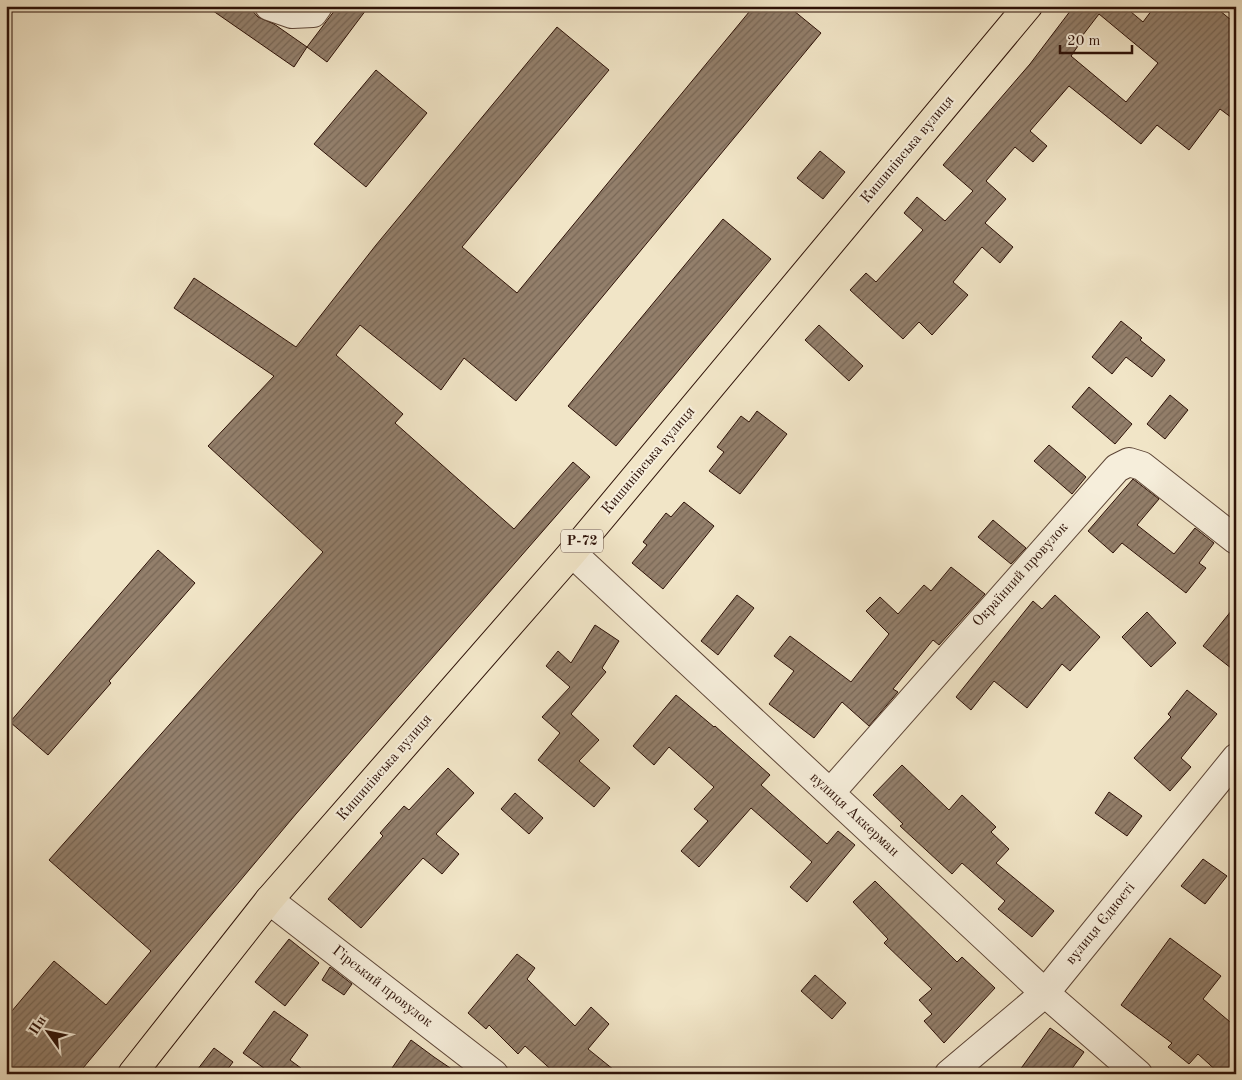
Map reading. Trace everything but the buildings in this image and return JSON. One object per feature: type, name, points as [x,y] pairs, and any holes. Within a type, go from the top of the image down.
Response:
[{"type":"main road","name":"Кишинівська вулиця","points":[[132,1074],[269,900],[572,553],[1028,6]]},
{"type":"street","points":[[269,6],[292,14],[313,13],[318,6]]},
{"type":"street","name":"Окраїнний провулок","points":[[830,793],[1117,468],[1129,462],[1142,466],[1236,540]]},
{"type":"street","name":"вулиця Аккерман","points":[[572,553],[1045,993],[1138,1074]]},
{"type":"street","name":"вулиця Єдності","points":[[949,1074],[1045,993],[1236,758]]},
{"type":"street","name":"Гірський провулок","points":[[269,900],[494,1074]]}]
